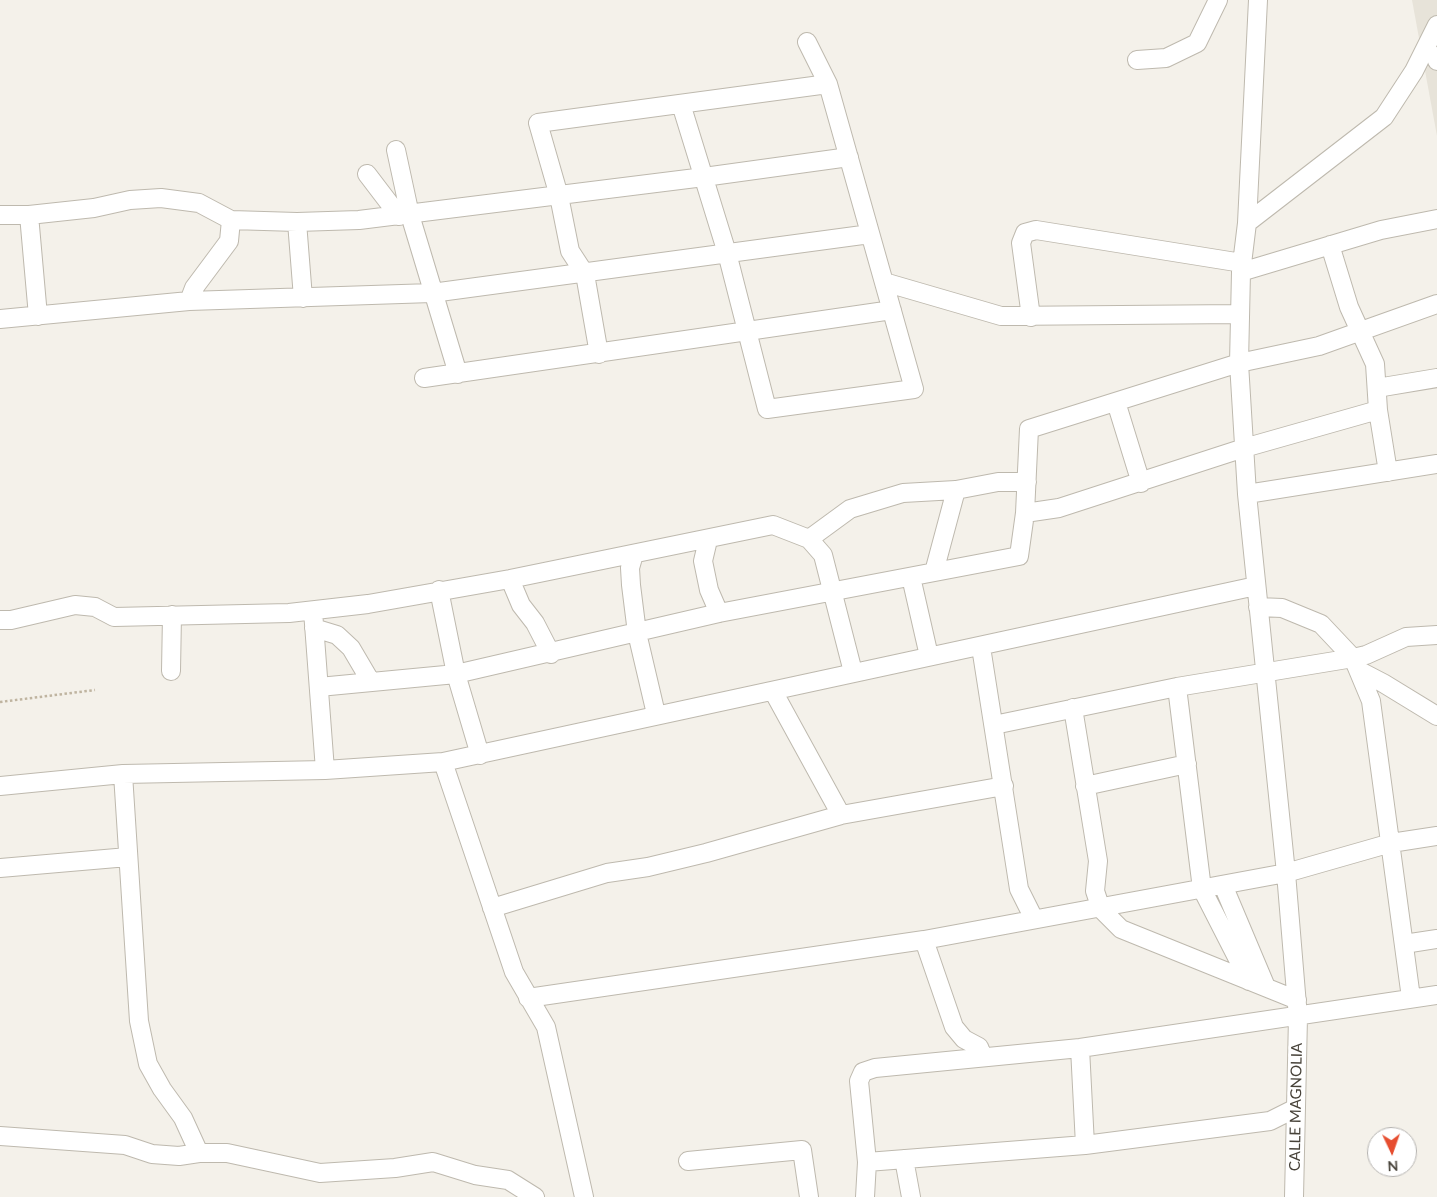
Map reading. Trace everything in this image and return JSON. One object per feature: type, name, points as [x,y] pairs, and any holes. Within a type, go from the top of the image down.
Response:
[{"type":"street","points":[[1137,60],[1166,58],[1197,43],[1218,0]]},
{"type":"street","name":"CALLE MAGNOLIA","points":[[1258,0],[1247,223],[1242,268],[1239,364],[1247,494],[1286,873],[1297,1000],[1294,1197]]},
{"type":"street","points":[[1247,223],[1384,117],[1414,71],[1437,25]]},
{"type":"street","points":[[681,104],[727,253],[767,409],[914,389],[828,84],[807,42]]},
{"type":"street","points":[[1437,56],[1437,61]]},
{"type":"street","points":[[600,354],[585,274],[570,251],[559,196],[538,124],[828,84]]},
{"type":"street","points":[[396,150],[405,215],[458,374]]},
{"type":"street","points":[[0,215],[29,215],[94,208],[130,200],[161,198],[199,203],[231,220],[297,222],[405,215],[848,157]]},
{"type":"street","points":[[367,174],[405,215]]},
{"type":"street","points":[[29,215],[38,316]]},
{"type":"street","points":[[1031,318],[1021,243],[1025,233],[1030,231],[1036,230],[1242,268],[1381,230],[1437,219]]},
{"type":"street","points":[[189,301],[194,288],[229,241],[231,220]]},
{"type":"street","points":[[297,222],[303,298]]},
{"type":"street","points":[[0,319],[189,301],[432,293],[585,274],[870,234]]},
{"type":"street","points":[[1330,245],[1349,307],[1375,364],[1378,410],[1388,472]]},
{"type":"street","points":[[884,282],[1002,316],[1031,318],[1240,314]]},
{"type":"street","points":[[319,687],[456,674],[551,654],[719,613],[1019,556],[1025,513],[1029,429],[1239,364],[1319,346],[1437,304]]},
{"type":"street","points":[[424,378],[600,354],[892,310]]},
{"type":"street","points":[[1377,388],[1437,378]]},
{"type":"street","points":[[1116,402],[1141,483]]},
{"type":"street","points":[[1025,513],[1059,508],[1141,483],[1244,448],[1378,410]]},
{"type":"street","points":[[1247,494],[1437,464]]},
{"type":"street","points":[[809,539],[850,509],[903,493],[956,490],[998,482],[1026,482]]},
{"type":"street","points":[[934,572],[956,490]]},
{"type":"street","points":[[0,620],[11,620],[75,605],[95,607],[114,617],[172,615],[313,619],[368,604],[510,579],[708,540],[773,525],[809,539],[824,555],[853,672]]},
{"type":"street","points":[[708,540],[703,561],[709,590],[719,613]]},
{"type":"street","points":[[634,554],[630,568],[637,633],[656,714]]},
{"type":"street","points":[[911,577],[929,656]]},
{"type":"street","points":[[510,579],[521,605],[535,623],[551,654]]},
{"type":"street","points":[[0,786],[123,774],[325,770],[443,762],[656,714],[773,691],[929,656],[981,647],[1256,586]]},
{"type":"street","points":[[439,590],[456,674],[480,755]]},
{"type":"street","points":[[1258,607],[1282,608],[1320,624],[1355,664],[1437,716]]},
{"type":"street","points":[[171,671],[172,615]]},
{"type":"street","points":[[313,619],[337,635],[351,648],[370,682]]},
{"type":"street","points":[[313,619],[325,770]]},
{"type":"street","points":[[994,725],[1177,687],[1265,674],[1355,664],[1366,655],[1406,637],[1437,635]]},
{"type":"street","points":[[981,647],[1019,889],[1034,920]]},
{"type":"street","points":[[1355,664],[1371,701],[1411,998]]},
{"type":"street","points":[[1177,687],[1202,889],[1249,981]]},
{"type":"street","points":[[773,691],[841,816]]},
{"type":"street","points":[[1073,708],[1098,860],[1095,891],[1101,909],[1121,929],[1297,1000]]},
{"type":"street","points":[[443,762],[514,972],[546,1027],[584,1197]]},
{"type":"street","points":[[1085,786],[1187,764]]},
{"type":"street","points":[[123,774],[139,1021],[148,1064],[162,1089],[183,1118],[199,1153]]},
{"type":"street","points":[[492,908],[607,872],[648,867],[696,856],[841,816],[1004,786]]},
{"type":"street","points":[[528,998],[924,940],[1101,909],[1286,873],[1391,843],[1437,836]]},
{"type":"street","points":[[0,868],[128,857]]},
{"type":"street","points":[[1224,885],[1266,987]]},
{"type":"street","points":[[924,940],[954,1027],[964,1038],[979,1047],[983,1057]]},
{"type":"street","points":[[1404,944],[1437,940]]},
{"type":"street","points":[[865,1197],[867,1162],[859,1080],[863,1072],[875,1068],[1080,1048],[1298,1018],[1437,995]]},
{"type":"street","points":[[1080,1048],[1085,1145]]},
{"type":"street","points":[[867,1162],[1085,1145],[1270,1121],[1296,1108]]},
{"type":"street","points":[[0,1136],[125,1145],[152,1154],[179,1156],[199,1153],[227,1153],[320,1173],[395,1168],[433,1162],[475,1175],[508,1180],[535,1197]]},
{"type":"street","points":[[688,1161],[802,1150],[808,1197]]},
{"type":"street","points":[[904,1159],[911,1197]]},
{"type":"path","points":[[0,702],[95,690]]},
{"type":"shaded area","points":[[1412,0],[1437,0],[1437,136]]}]
